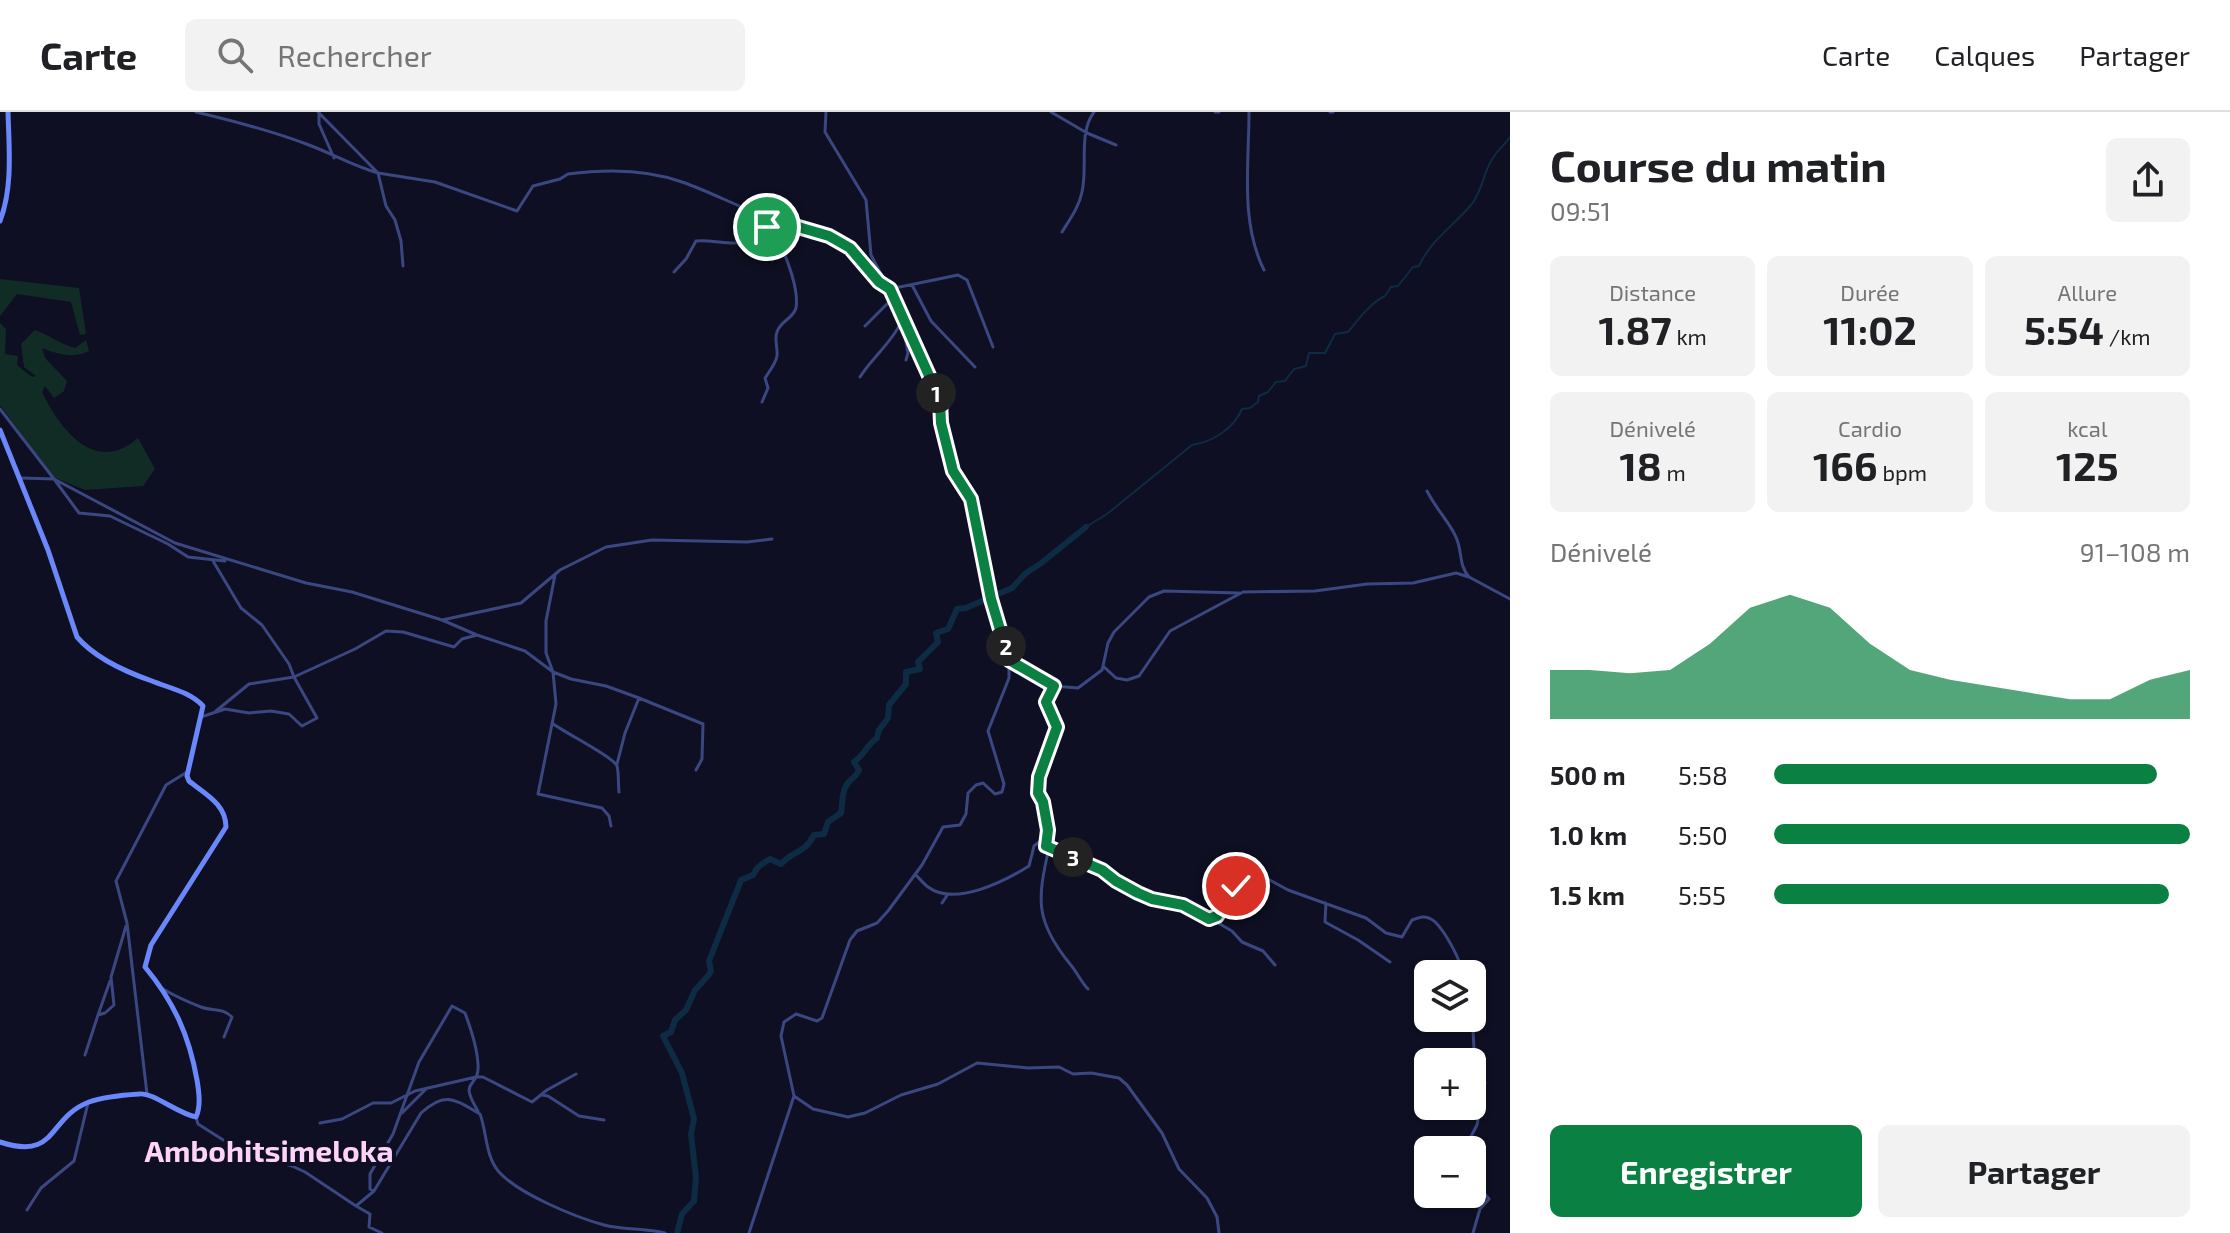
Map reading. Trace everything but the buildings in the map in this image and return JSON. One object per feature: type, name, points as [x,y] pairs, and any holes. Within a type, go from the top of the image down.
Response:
[{"type":"street","points":[[0,221],[5,208],[8,178],[8,112]]},
{"type":"street","points":[[196,112],[313,146],[334,158],[378,173],[435,182],[517,211],[533,186],[568,174],[592,171],[660,175],[771,219],[816,231],[850,248],[879,282],[890,289],[958,275],[967,280],[993,347]]},
{"type":"street","points":[[749,1233],[794,1096],[781,1036],[784,1022],[796,1014],[817,1021],[822,1018],[850,940],[857,931],[877,923],[883,917],[915,874],[943,827],[960,825],[966,814],[968,793],[976,785],[983,783],[995,794],[1002,792],[1004,784],[988,731],[1009,678],[1009,660],[991,597],[971,499],[953,471],[941,423],[940,400],[890,289],[871,255],[866,200],[825,132],[826,112]]},
{"type":"street","points":[[1051,112],[1087,133],[1116,145]]},
{"type":"street","points":[[1062,232],[1078,206],[1083,190],[1087,122],[1094,112]]},
{"type":"street","points":[[1249,112],[1247,215],[1254,251],[1264,270]]},
{"type":"street","points":[[319,113],[319,124],[334,158]]},
{"type":"street","points":[[319,113],[378,173],[386,206],[395,220],[401,241],[403,266]]},
{"type":"street","points":[[674,272],[696,241],[748,241],[759,229],[767,227],[771,219]]},
{"type":"street","points":[[762,402],[768,388],[765,378],[777,357],[776,333],[796,308],[792,275],[771,219]]},
{"type":"street","points":[[912,285],[931,321],[975,367]]},
{"type":"street","points":[[890,289],[888,294],[907,345],[906,360]]},
{"type":"street","points":[[865,326],[891,303]]},
{"type":"street","points":[[860,377],[900,324]]},
{"type":"street","points":[[0,409],[79,513],[110,516],[188,557],[229,561]]},
{"type":"street","points":[[0,430],[21,478],[77,637],[87,648],[134,675],[197,700],[203,706],[187,772],[189,781],[219,805],[226,817],[226,827],[151,945],[145,967],[163,989],[191,1046],[199,1089],[198,1124],[239,1150],[292,1166],[370,1214],[368,1233]]},
{"type":"street","points":[[21,478],[54,479],[175,543],[442,620],[525,651],[553,672],[659,704],[703,724],[702,759],[696,770]]},
{"type":"street","points":[[1427,491],[1455,535],[1462,570],[1469,577]]},
{"type":"street","points":[[442,620],[521,603],[555,575],[606,547],[652,540],[747,542],[772,539]]},
{"type":"street","points":[[201,717],[225,709],[289,714],[302,726],[317,718],[289,664],[262,625],[241,608],[226,578],[213,561]]},
{"type":"street","points":[[1009,660],[1054,686],[1078,688],[1102,670],[1108,643],[1114,632],[1149,597],[1164,591],[1315,591],[1367,584],[1413,583],[1456,573],[1510,599]]},
{"type":"street","points":[[555,575],[546,621],[546,653],[553,672],[556,704],[538,794],[602,808],[609,816],[611,826]]},
{"type":"street","points":[[1103,666],[1116,678],[1127,680],[1139,676],[1170,631],[1239,593]]},
{"type":"street","points":[[214,712],[249,684],[294,677],[386,631],[403,632],[454,647],[462,639],[477,635]]},
{"type":"street","points":[[1054,686],[1046,702],[1057,727],[1039,777],[1038,793],[1043,802],[1048,830],[1042,918],[1061,953],[1088,989]]},
{"type":"street","points":[[619,792],[617,764],[639,698]]},
{"type":"street","points":[[552,723],[617,764]]},
{"type":"street","points":[[147,1094],[127,923],[116,881],[166,785],[187,772]]},
{"type":"street","points":[[915,874],[929,888],[948,894],[978,891],[1013,876],[1030,864],[1036,842],[1102,870],[1138,893],[1152,899],[1173,901],[1213,920],[1232,931],[1242,942],[1263,951],[1275,965]]},
{"type":"street","points":[[1213,920],[1236,886],[1257,873],[1288,890],[1366,918],[1398,938],[1402,937],[1412,920],[1423,917],[1432,919],[1459,960]]},
{"type":"street","points":[[942,903],[948,894]]},
{"type":"street","points":[[1326,903],[1325,922],[1390,962]]},
{"type":"street","points":[[85,1055],[127,923]]},
{"type":"street","points":[[98,1015],[114,1005],[111,977]]},
{"type":"street","points":[[163,989],[206,1009],[222,1009],[231,1014],[224,1037]]},
{"type":"street","points":[[374,1191],[370,1189],[370,1174],[402,1113],[419,1062],[452,1006],[465,1013],[469,1025],[479,1067],[468,1095],[480,1114],[490,1156],[499,1171],[525,1191],[568,1213],[603,1224],[665,1233]]},
{"type":"street","points":[[1471,1136],[1477,1125],[1485,1083],[1474,1049],[1473,1032]]},
{"type":"street","points":[[794,1096],[813,1109],[848,1117],[865,1113],[901,1095],[938,1084],[977,1063],[1028,1068],[1059,1067],[1073,1074],[1091,1073],[1119,1078],[1162,1133],[1179,1169],[1207,1198],[1222,1233]]},
{"type":"street","points":[[320,1123],[342,1119],[373,1103],[391,1103],[427,1088],[476,1077],[483,1077],[532,1102],[576,1074]]},
{"type":"street","points":[[402,1113],[427,1088]]},
{"type":"street","points":[[0,1142],[31,1148],[47,1140],[64,1119],[88,1103],[147,1094],[196,1117]]},
{"type":"street","points":[[542,1095],[579,1116],[604,1120]]},
{"type":"street","points":[[356,1206],[374,1191],[409,1131],[431,1104],[444,1098],[457,1101],[480,1114]]},
{"type":"street","points":[[27,1210],[41,1188],[74,1161],[88,1103]]},
{"type":"street","points":[[1473,1233],[1481,1208]]},
{"type":"street","points":[[369,1227],[382,1233]]},
{"type":"green space","points":[[0,279],[79,288],[86,334],[80,335],[71,302],[17,294],[0,316]]},
{"type":"green space","points":[[0,323],[6,329],[5,354],[18,356],[17,365],[32,377],[36,376],[24,367],[21,344],[35,330],[75,348],[86,340],[89,351],[77,355],[59,354],[42,348],[45,358],[67,381],[64,391],[54,398],[45,386],[42,392],[69,433],[93,450],[107,452],[122,448],[138,438],[155,469],[143,486],[85,490],[53,477],[0,405]]},
{"type":"waterway","points":[[1086,527],[1107,514],[1192,445],[1222,433],[1242,409],[1258,402],[1259,396],[1268,392],[1276,382],[1285,381],[1294,369],[1306,366],[1309,353],[1325,353],[1335,334],[1348,332],[1369,307],[1385,296],[1391,287],[1398,286],[1413,267],[1419,266],[1436,241],[1471,205],[1493,157],[1510,137]]},
{"type":"waterway","points":[[677,1233],[682,1214],[694,1201],[696,1178],[691,1134],[694,1119],[682,1073],[663,1036],[671,1032],[675,1020],[686,1010],[695,990],[711,971],[709,961],[741,880],[753,875],[770,859],[781,864],[803,849],[814,835],[824,834],[828,822],[841,813],[844,789],[859,770],[854,762],[877,738],[888,718],[889,705],[906,684],[906,672],[920,669],[918,662],[938,642],[936,633],[948,629],[957,609],[1012,588],[1026,573],[1086,527]]},
{"type":"district","name":"Ambohitsimeloka","points":[[269,1150]]},
{"type":"route","points":[[767,227],[771,219],[804,227],[850,248],[879,282],[890,289],[907,324],[940,400],[941,423],[953,471],[971,499],[991,599],[1009,660],[1054,686],[1046,702],[1057,727],[1039,777],[1038,793],[1043,802],[1048,830],[1049,842],[1046,846],[1102,870],[1138,893],[1152,899],[1173,901],[1213,920],[1236,886]]}]
